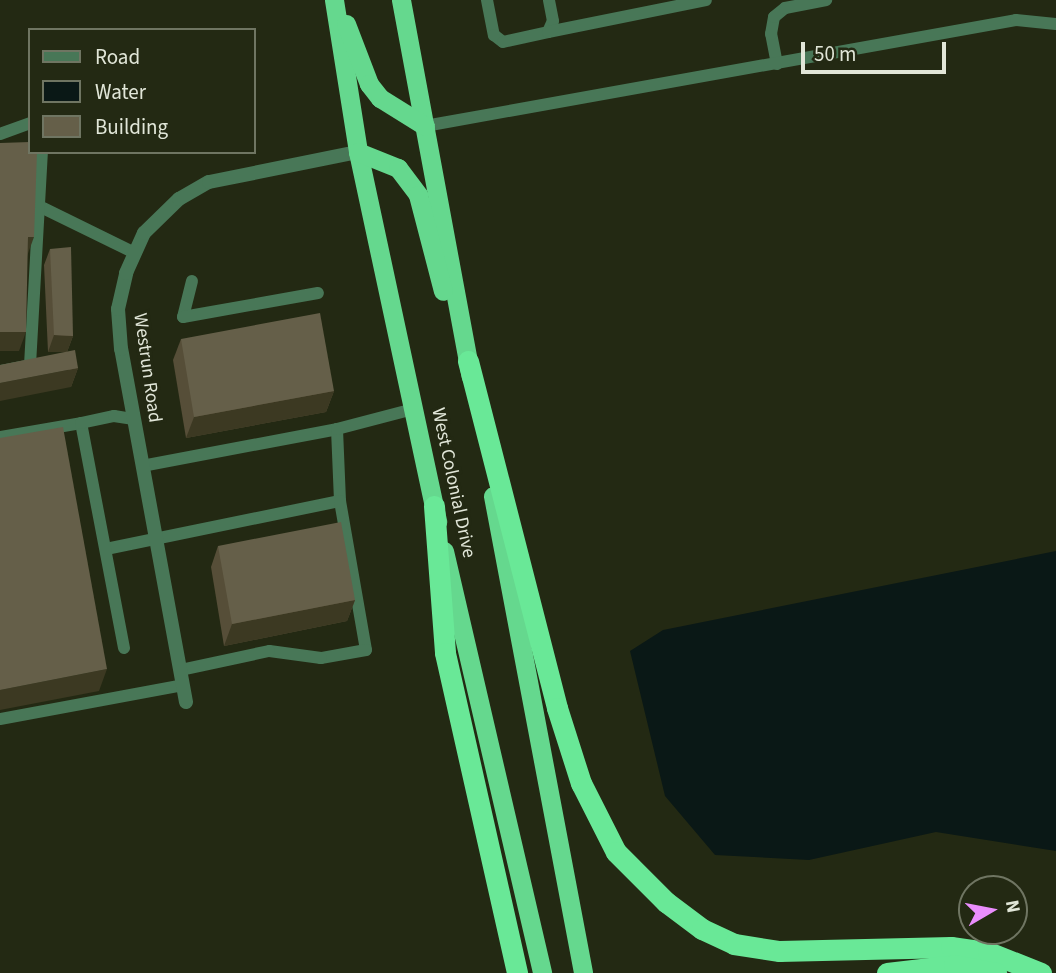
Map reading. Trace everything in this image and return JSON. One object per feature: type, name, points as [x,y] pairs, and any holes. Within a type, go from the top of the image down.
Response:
[{"type":"highway","points":[[336,0],[369,85],[391,108],[425,126]]},
{"type":"highway","name":"West Colonial Drive","points":[[336,0],[359,152],[413,409],[542,973]]},
{"type":"highway","name":"West Colonial Drive","points":[[401,0],[583,973]]},
{"type":"highway","points":[[359,152],[398,168],[418,195],[449,311],[468,361],[557,708],[581,783],[616,852],[666,902],[702,929],[734,944],[779,951],[951,947],[988,952],[1041,973]]},
{"type":"highway","points":[[434,506],[445,653],[517,973]]},
{"type":"highway","points":[[887,973],[954,965],[996,973]]},
{"type":"street","name":"Westrun Road","points":[[186,702],[142,466],[118,309],[135,253],[144,233],[179,199],[209,182],[359,152]]},
{"type":"lane","points":[[486,0],[494,34],[503,41],[706,0]]},
{"type":"lane","points":[[548,32],[553,21],[549,0]]},
{"type":"lane","points":[[777,64],[771,34],[774,17],[785,8],[826,0]]},
{"type":"lane","points":[[425,126],[1016,20],[1056,24]]},
{"type":"lane","points":[[0,134],[28,124]]},
{"type":"lane","points":[[0,371],[30,365],[43,208],[42,154]]},
{"type":"lane","points":[[43,208],[135,253]]},
{"type":"lane","points":[[192,281],[183,317],[318,293]]},
{"type":"lane","points":[[142,466],[337,429],[413,409]]},
{"type":"lane","points":[[0,437],[114,416],[134,419]]},
{"type":"lane","points":[[81,423],[124,648]]},
{"type":"lane","points":[[180,670],[269,651],[321,658],[366,650],[340,501],[337,429]]},
{"type":"lane","points":[[106,549],[340,501]]},
{"type":"lane","points":[[0,719],[183,685]]},
{"type":"water","points":[[1056,551],[1056,851],[936,832],[809,860],[715,855],[665,796],[630,651],[663,630]]},
{"type":"building","points":[[28,142],[28,154],[37,154],[34,237],[28,237],[26,332],[0,332],[0,143]]},
{"type":"building","points":[[71,247],[73,336],[54,335],[50,249]]},
{"type":"building","points":[[320,313],[334,391],[194,417],[181,339]]},
{"type":"building","points":[[75,350],[78,368],[0,383],[0,365]]},
{"type":"building","points":[[63,427],[107,669],[0,690],[0,438]]},
{"type":"building","points":[[341,522],[355,600],[232,624],[218,546]]}]
